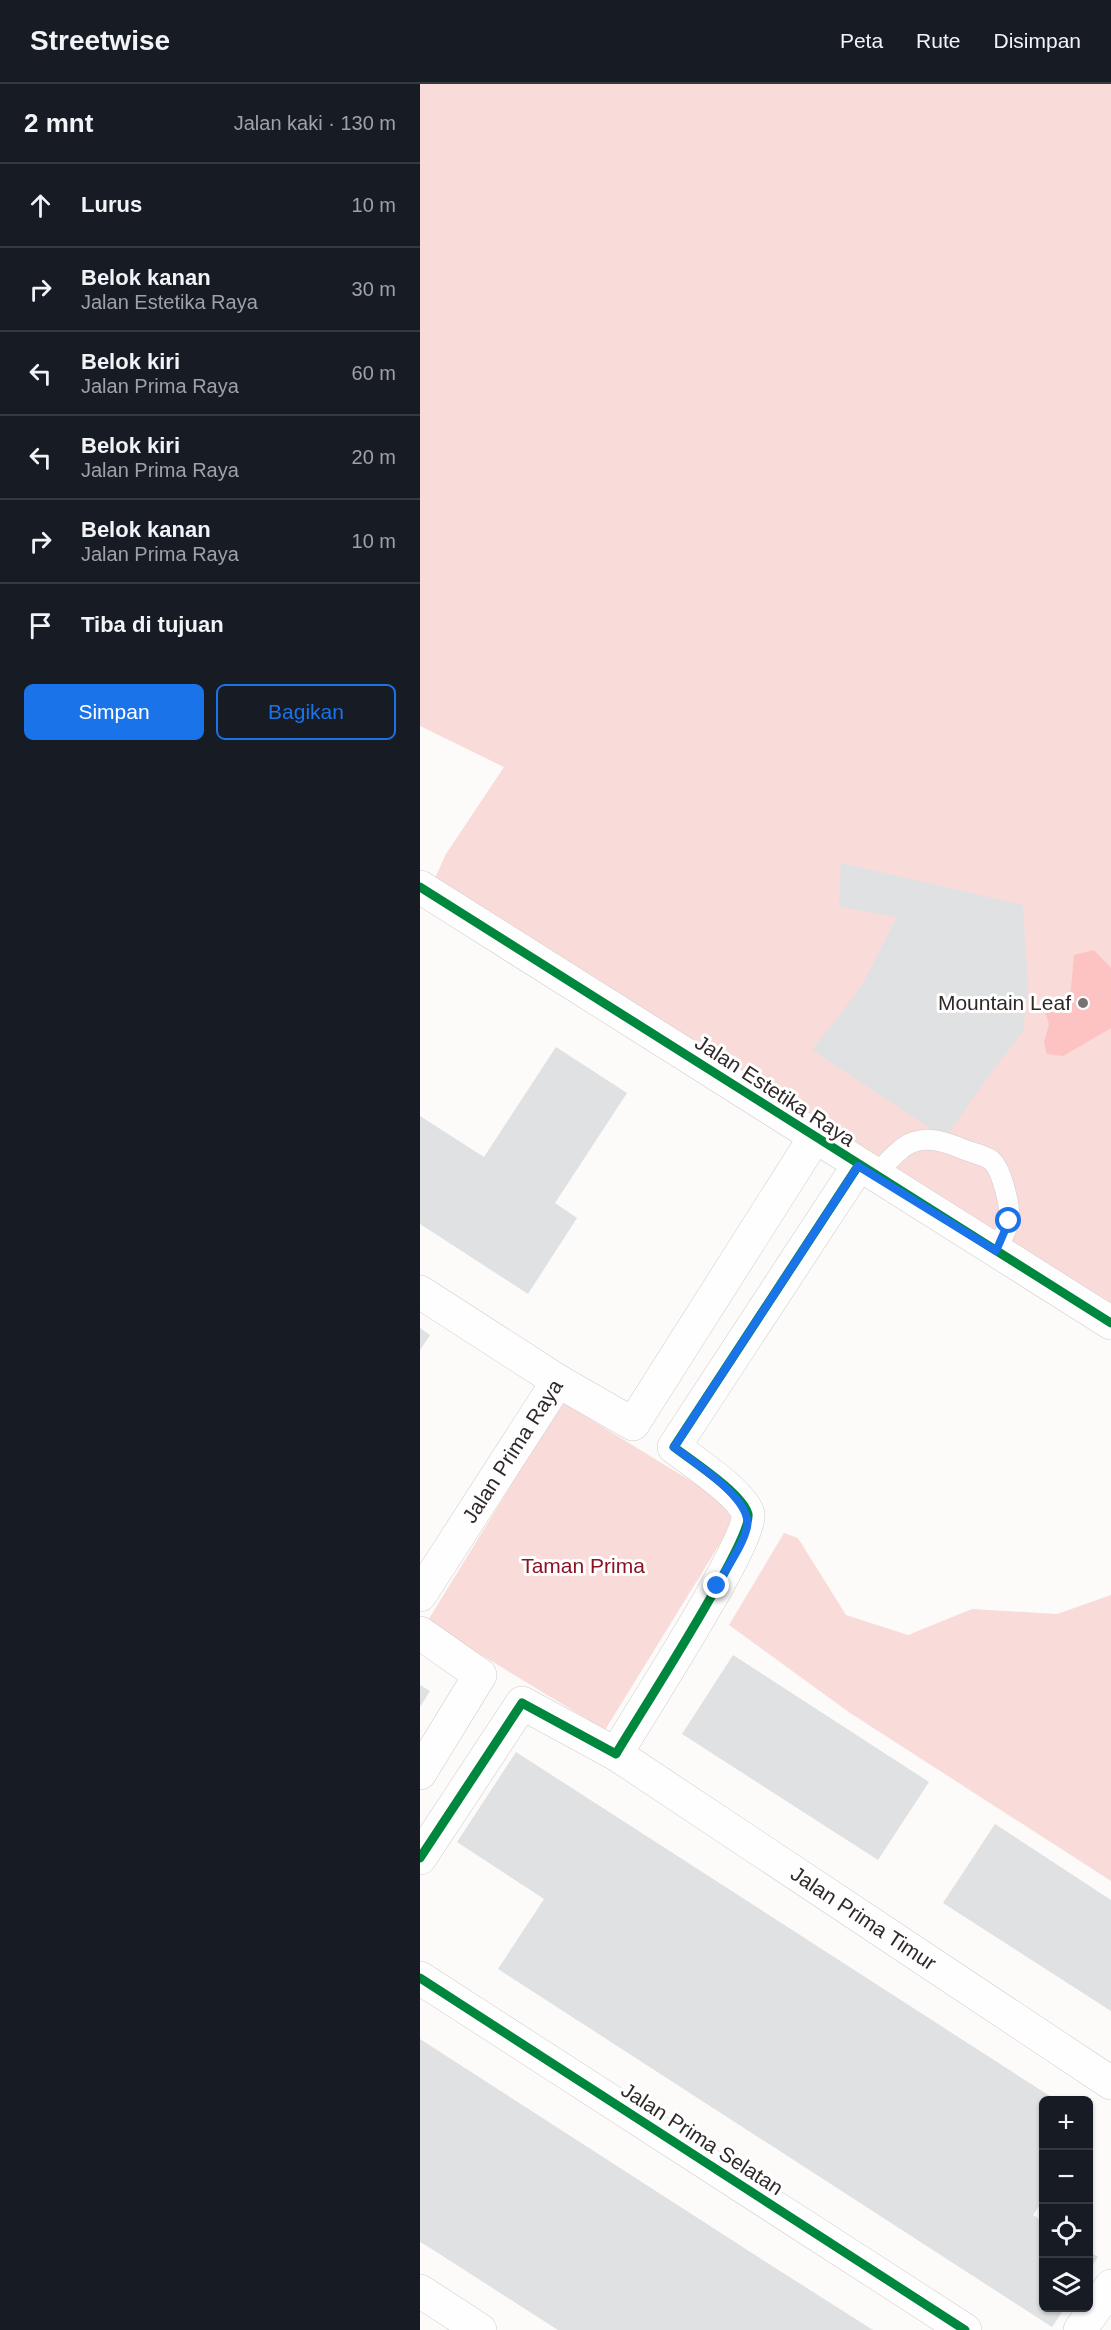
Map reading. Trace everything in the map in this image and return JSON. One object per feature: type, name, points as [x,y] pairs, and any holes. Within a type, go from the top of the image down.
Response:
[{"type":"street","name":"Jalan Estetika Raya","points":[[420,887],[1111,1323]]},
{"type":"street","points":[[633,1424],[815,1137]]},
{"type":"street","points":[[674,1447],[867,1171]]},
{"type":"street","points":[[420,1292],[558,1381]]},
{"type":"street","name":"Jalan Prima Raya","points":[[420,1595],[558,1381],[674,1447],[741,1501],[748,1515],[747,1528],[717,1586],[616,1754]]},
{"type":"street","points":[[420,1633],[522,1703],[616,1754]]},
{"type":"street","points":[[420,1773],[480,1675]]},
{"type":"street","points":[[420,1858],[522,1703]]},
{"type":"street","name":"Jalan Prima Timur","points":[[616,1754],[1111,2083]]},
{"type":"street","name":"Jalan Prima Selatan","points":[[420,1978],[965,2330]]},
{"type":"street","points":[[1080,2330],[1111,2286]]},
{"type":"street","points":[[420,2290],[480,2330]]},
{"type":"lane","points":[[867,1171],[914,1142],[930,1138],[992,1161],[999,1173],[1008,1204],[1009,1221],[996,1251]]},
{"type":"green space","points":[[420,84],[1111,84],[1111,1308],[435,878],[446,854],[504,767],[420,726]]},
{"type":"green space","name":"Taman Prima","points":[[562,1402],[740,1511],[605,1730],[427,1622]]},
{"type":"green space","points":[[784,1533],[798,1538],[846,1615],[908,1635],[972,1609],[1057,1614],[1111,1595],[1111,1881],[850,1713],[729,1625]]},
{"type":"shaded area","name":"Mountain Leaf","points":[[1094,950],[1111,968],[1111,1028],[1063,1056],[1047,1054],[1044,1042],[1049,1024],[1042,1002],[1053,1004],[1070,998],[1074,955]]},
{"type":"building","points":[[841,863],[1023,905],[1028,990],[1023,1032],[945,1138],[812,1050],[861,987],[897,917],[839,907]]},
{"type":"building","points":[[556,1047],[627,1093],[555,1203],[577,1218],[528,1294],[420,1224],[420,1116],[484,1157]]},
{"type":"building","points":[[420,1328],[430,1335],[420,1350]]},
{"type":"building","points":[[733,1655],[929,1782],[878,1860],[682,1734]]},
{"type":"building","points":[[420,1685],[430,1691],[420,1707]]},
{"type":"building","points":[[516,1752],[1050,2096],[1039,2096],[1039,2206],[1033,2215],[1039,2219],[1039,2312],[1062,2312],[1052,2327],[498,1969],[544,1899],[457,1842]]},
{"type":"building","points":[[995,1824],[1111,1900],[1111,2011],[943,1903]]},
{"type":"building","points":[[420,2039],[873,2330],[558,2330],[420,2242]]},
{"type":"building","points":[[1093,2254],[1098,2257],[1093,2264]]},
{"type":"cycle path","points":[[420,887],[1111,1323]]},
{"type":"cycle path","points":[[420,1858],[522,1703],[616,1754],[714,1592],[745,1530],[748,1514],[744,1506],[727,1487],[674,1447],[858,1166]]},
{"type":"cycle path","points":[[420,1978],[965,2330]]},
{"type":"place","name":"Mountain Leaf","points":[[1083,1003]]},
{"type":"route","points":[[717,1586],[747,1528],[748,1515],[741,1501],[674,1447],[858,1166],[996,1251],[1009,1221]]}]
